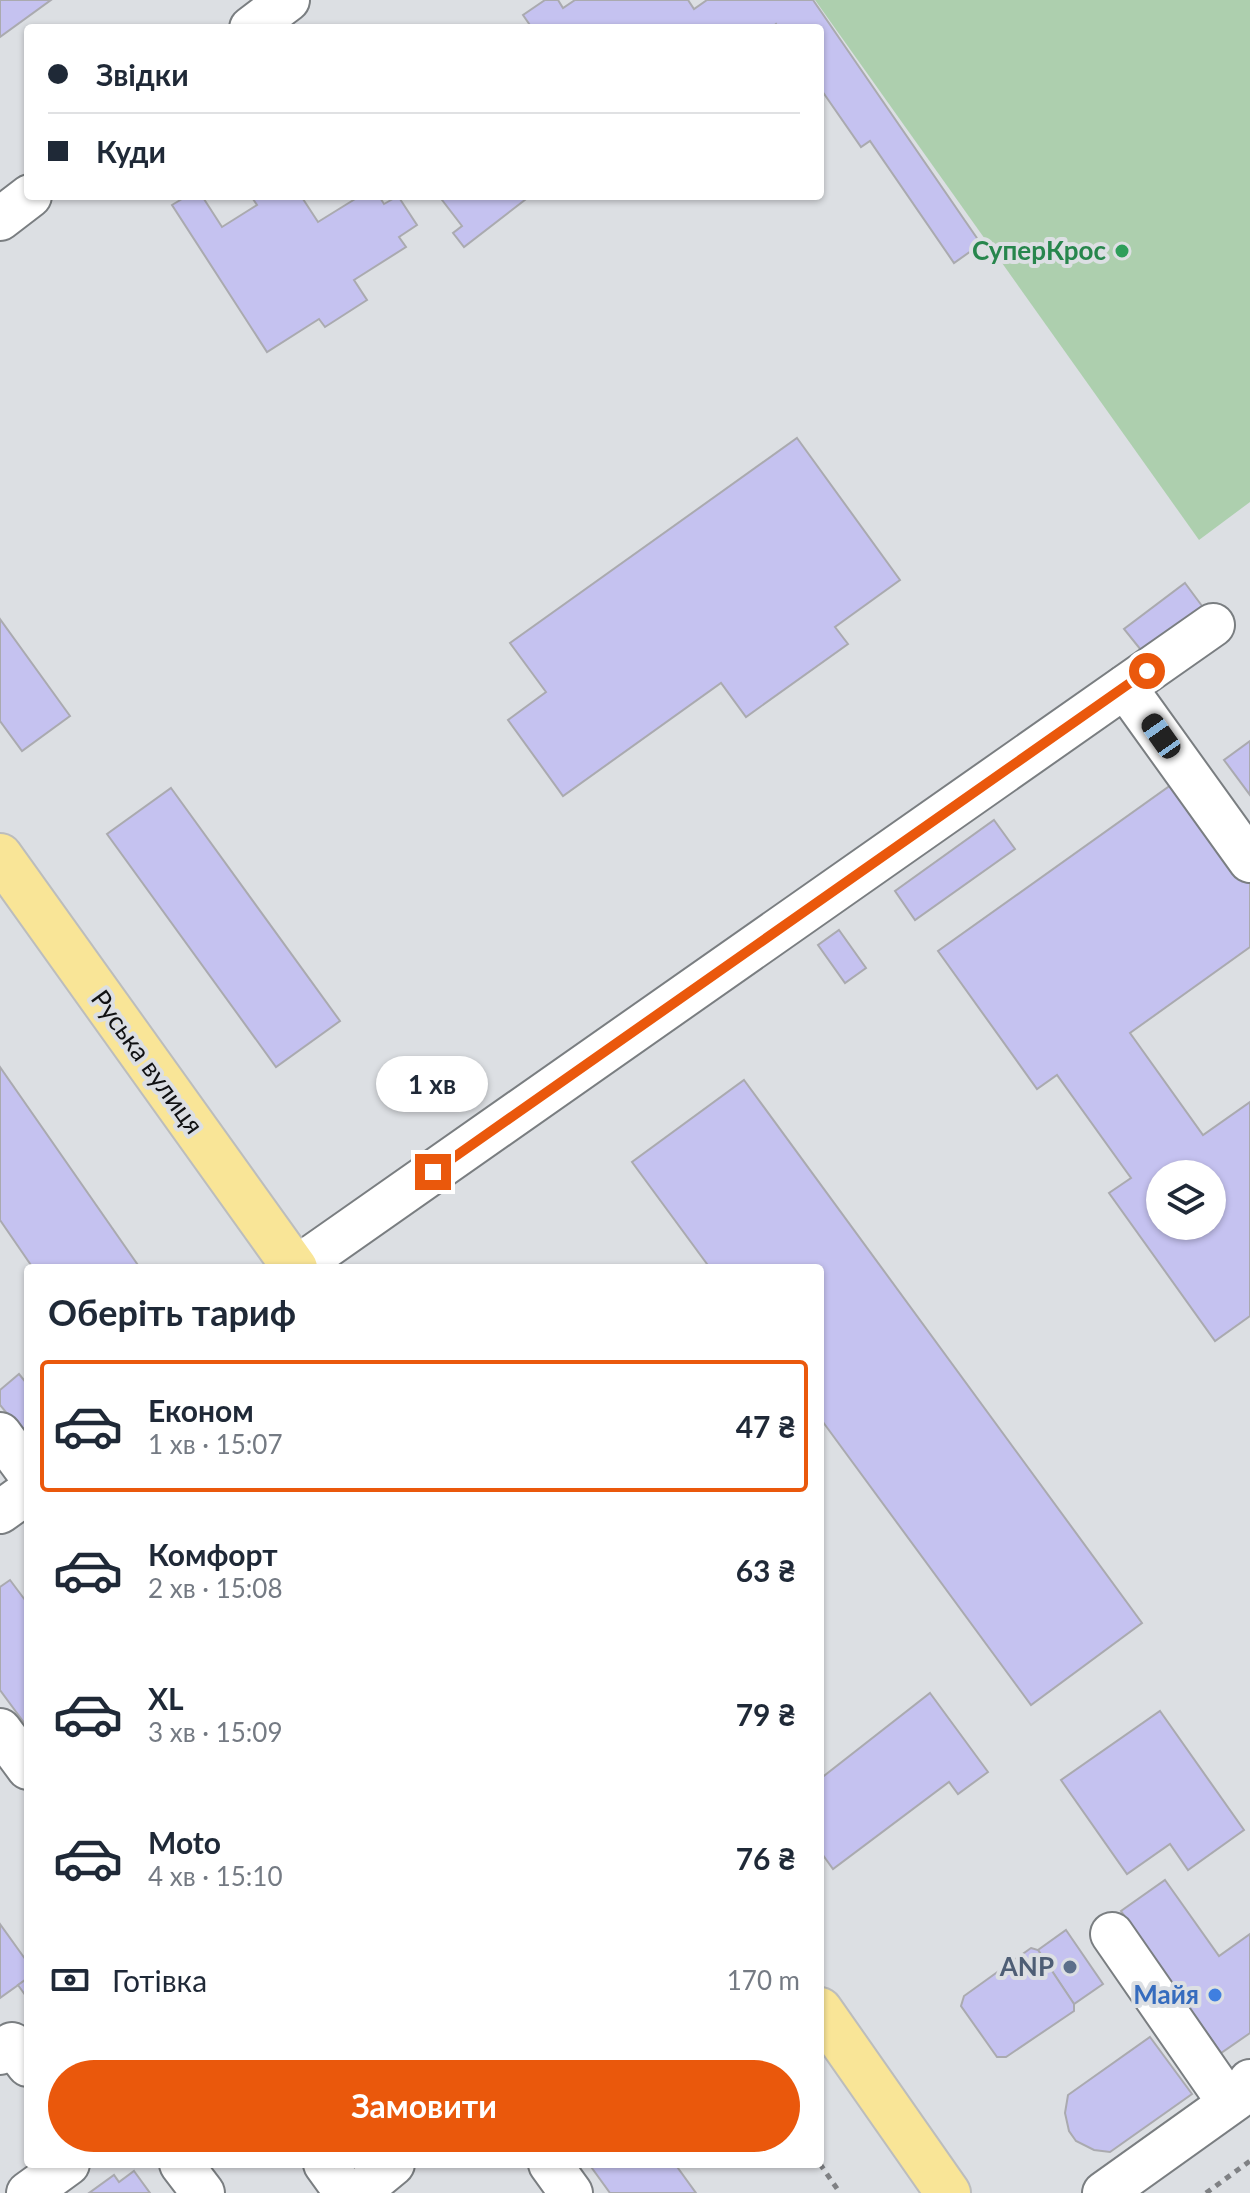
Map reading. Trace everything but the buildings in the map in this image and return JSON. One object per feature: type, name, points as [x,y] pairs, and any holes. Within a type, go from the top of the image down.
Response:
[{"type":"main road","name":"Руська вулиця","points":[[0,856],[293,1264]]},
{"type":"main road","points":[[824,2016],[948,2193]]},
{"type":"street","points":[[256,24],[288,0]]},
{"type":"street","points":[[0,219],[25,200]]},
{"type":"street","points":[[302,1264],[1213,625]]},
{"type":"street","points":[[1125,687],[1250,861]]},
{"type":"street","points":[[0,1434],[24,1467]]},
{"type":"street","points":[[0,1512],[24,1495]]},
{"type":"street","points":[[0,1730],[24,1763]]},
{"type":"street","points":[[1104,2193],[1243,2095],[1112,1934]]},
{"type":"street","points":[[0,2053],[12,2044],[24,2060]]},
{"type":"street","points":[[28,2193],[62,2168]]},
{"type":"street","points":[[184,2168],[203,2193]]},
{"type":"street","points":[[328,2168],[346,2193]]},
{"type":"street","points":[[358,2193],[388,2168]]},
{"type":"street","points":[[553,2168],[571,2193]]},
{"type":"path","points":[[1206,2193],[1250,2161]]},
{"type":"path","points":[[823,2168],[840,2193]]},
{"type":"green space","name":"СуперКрос","points":[[815,0],[1250,0],[1250,502],[1199,540]]},
{"type":"place","name":"СуперКрос","points":[[1122,251]]},
{"type":"place","name":"ANP","points":[[1070,1967]]},
{"type":"place","name":"Майя","points":[[1215,1995]]},
{"type":"route","points":[[433,1172],[1147,671]]}]
